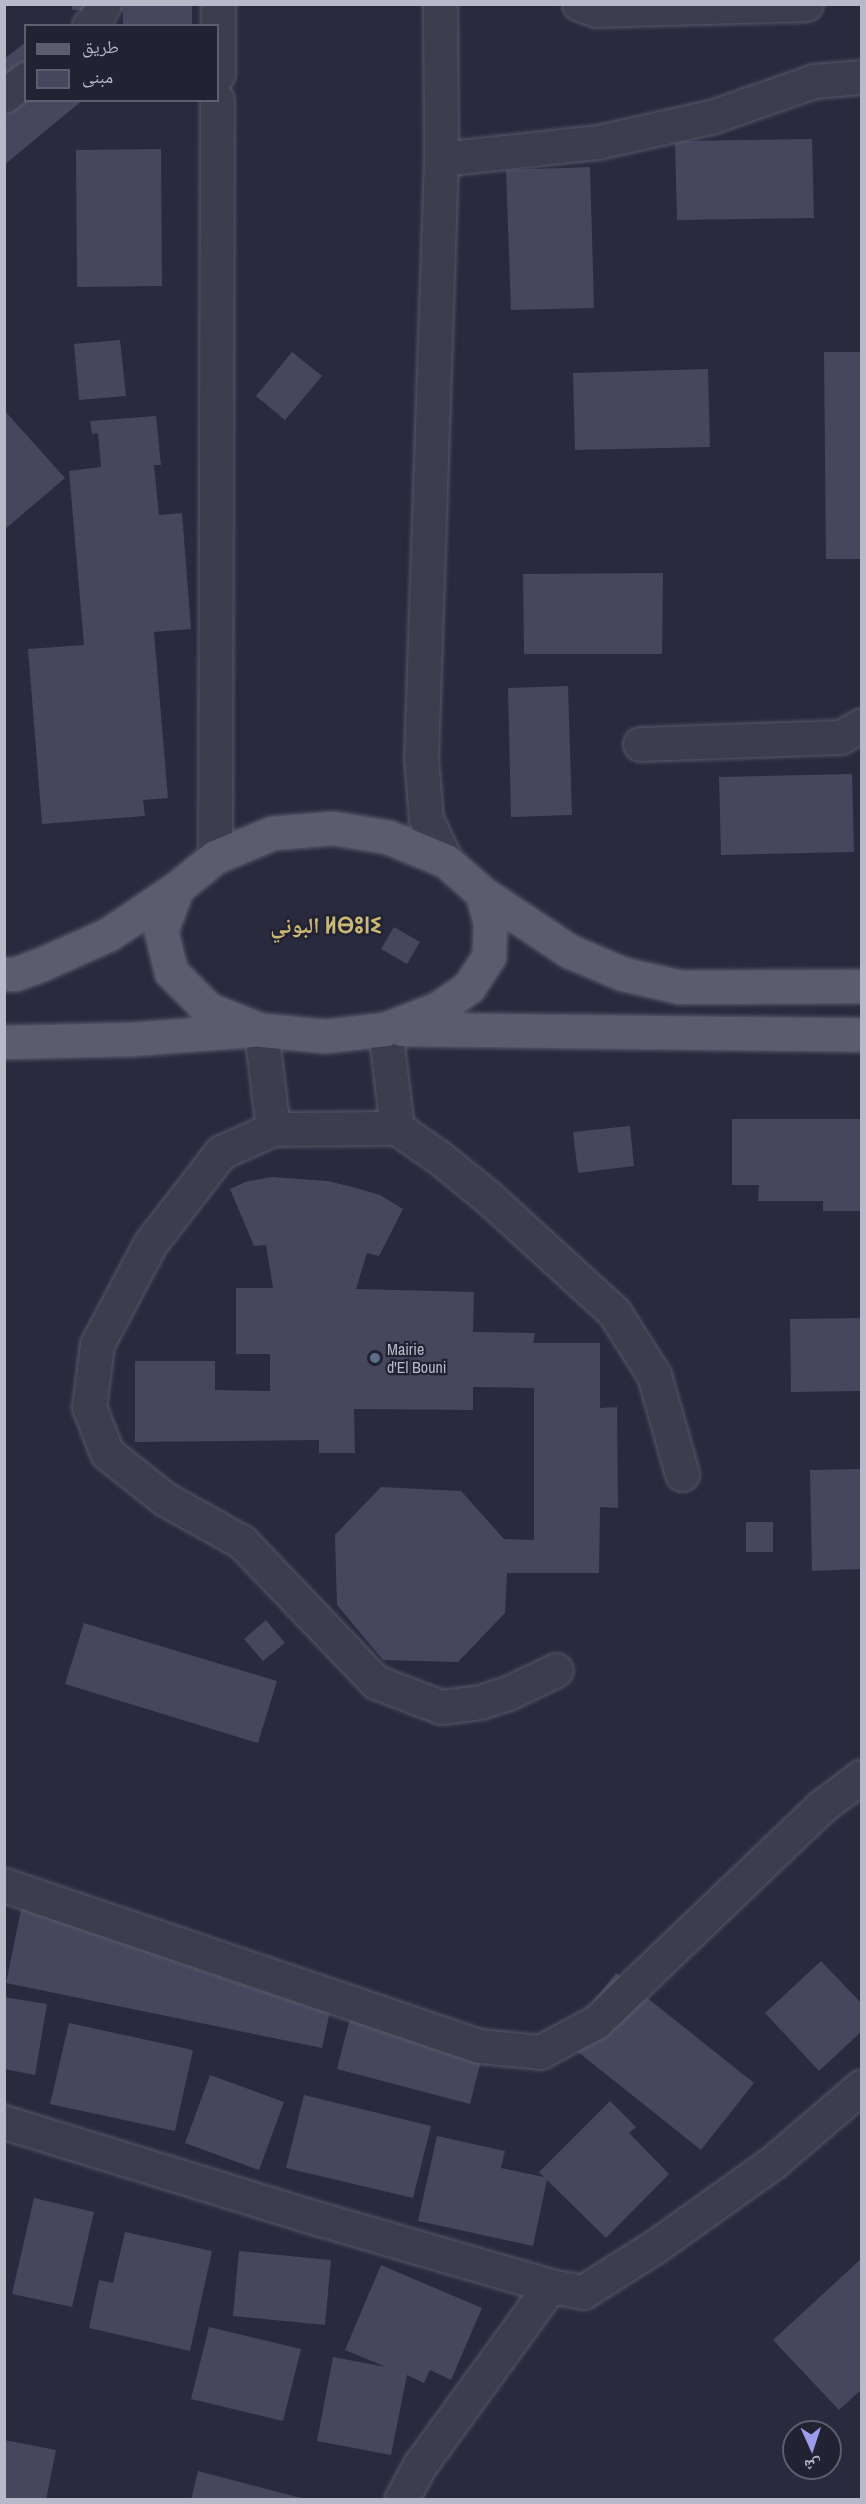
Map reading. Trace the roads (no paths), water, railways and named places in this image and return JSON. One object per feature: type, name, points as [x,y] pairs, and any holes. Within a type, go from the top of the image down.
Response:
[{"type":"main road","points":[[4,974],[15,974],[42,964],[110,934],[177,888],[215,857],[272,833],[333,828],[388,837],[446,861],[482,893],[570,951],[623,974],[680,987],[861,986]]},
{"type":"main road","points":[[177,888],[161,931],[171,972],[207,1010],[261,1030]]},
{"type":"main road","points":[[386,1029],[437,1009],[470,987],[489,956],[490,923],[482,893]]},
{"type":"main road","points":[[4,1042],[131,1039],[261,1030],[326,1036],[386,1029],[861,1035]]},
{"type":"street","points":[[91,24],[104,4]]},
{"type":"street","points":[[218,4],[218,24]]},
{"type":"street","points":[[440,4],[441,159],[421,758],[426,819],[446,861]]},
{"type":"street","points":[[579,4],[596,10],[806,4]]},
{"type":"street","points":[[441,159],[598,142],[714,116],[814,81],[861,77]]},
{"type":"street","points":[[4,96],[24,81]]},
{"type":"street","points":[[215,857],[217,102]]},
{"type":"street","points":[[640,744],[841,737],[861,725]]},
{"type":"street","points":[[386,1029],[397,1128]]},
{"type":"street","points":[[261,1030],[273,1129]]},
{"type":"street","points":[[556,1670],[489,1699],[441,1707],[376,1682],[242,1542],[165,1499],[107,1453],[89,1407],[97,1344],[150,1244],[221,1152],[273,1129],[397,1128],[440,1158],[488,1197],[614,1312],[654,1375],[682,1474]]},
{"type":"street","points":[[4,1885],[479,2046],[540,2052],[597,2022],[821,1807],[861,1776]]},
{"type":"street","points":[[4,2122],[550,2286],[583,2292],[657,2245],[772,2163],[861,2086]]},
{"type":"street","points":[[401,2499],[420,2465],[550,2286]]},
{"type":"place","name":"Mairie d'El Bouni","points":[[375,1358]]},
{"type":"district","name":"البوني ⵍⴱⵓⵏⵉ","points":[[326,926]]}]
